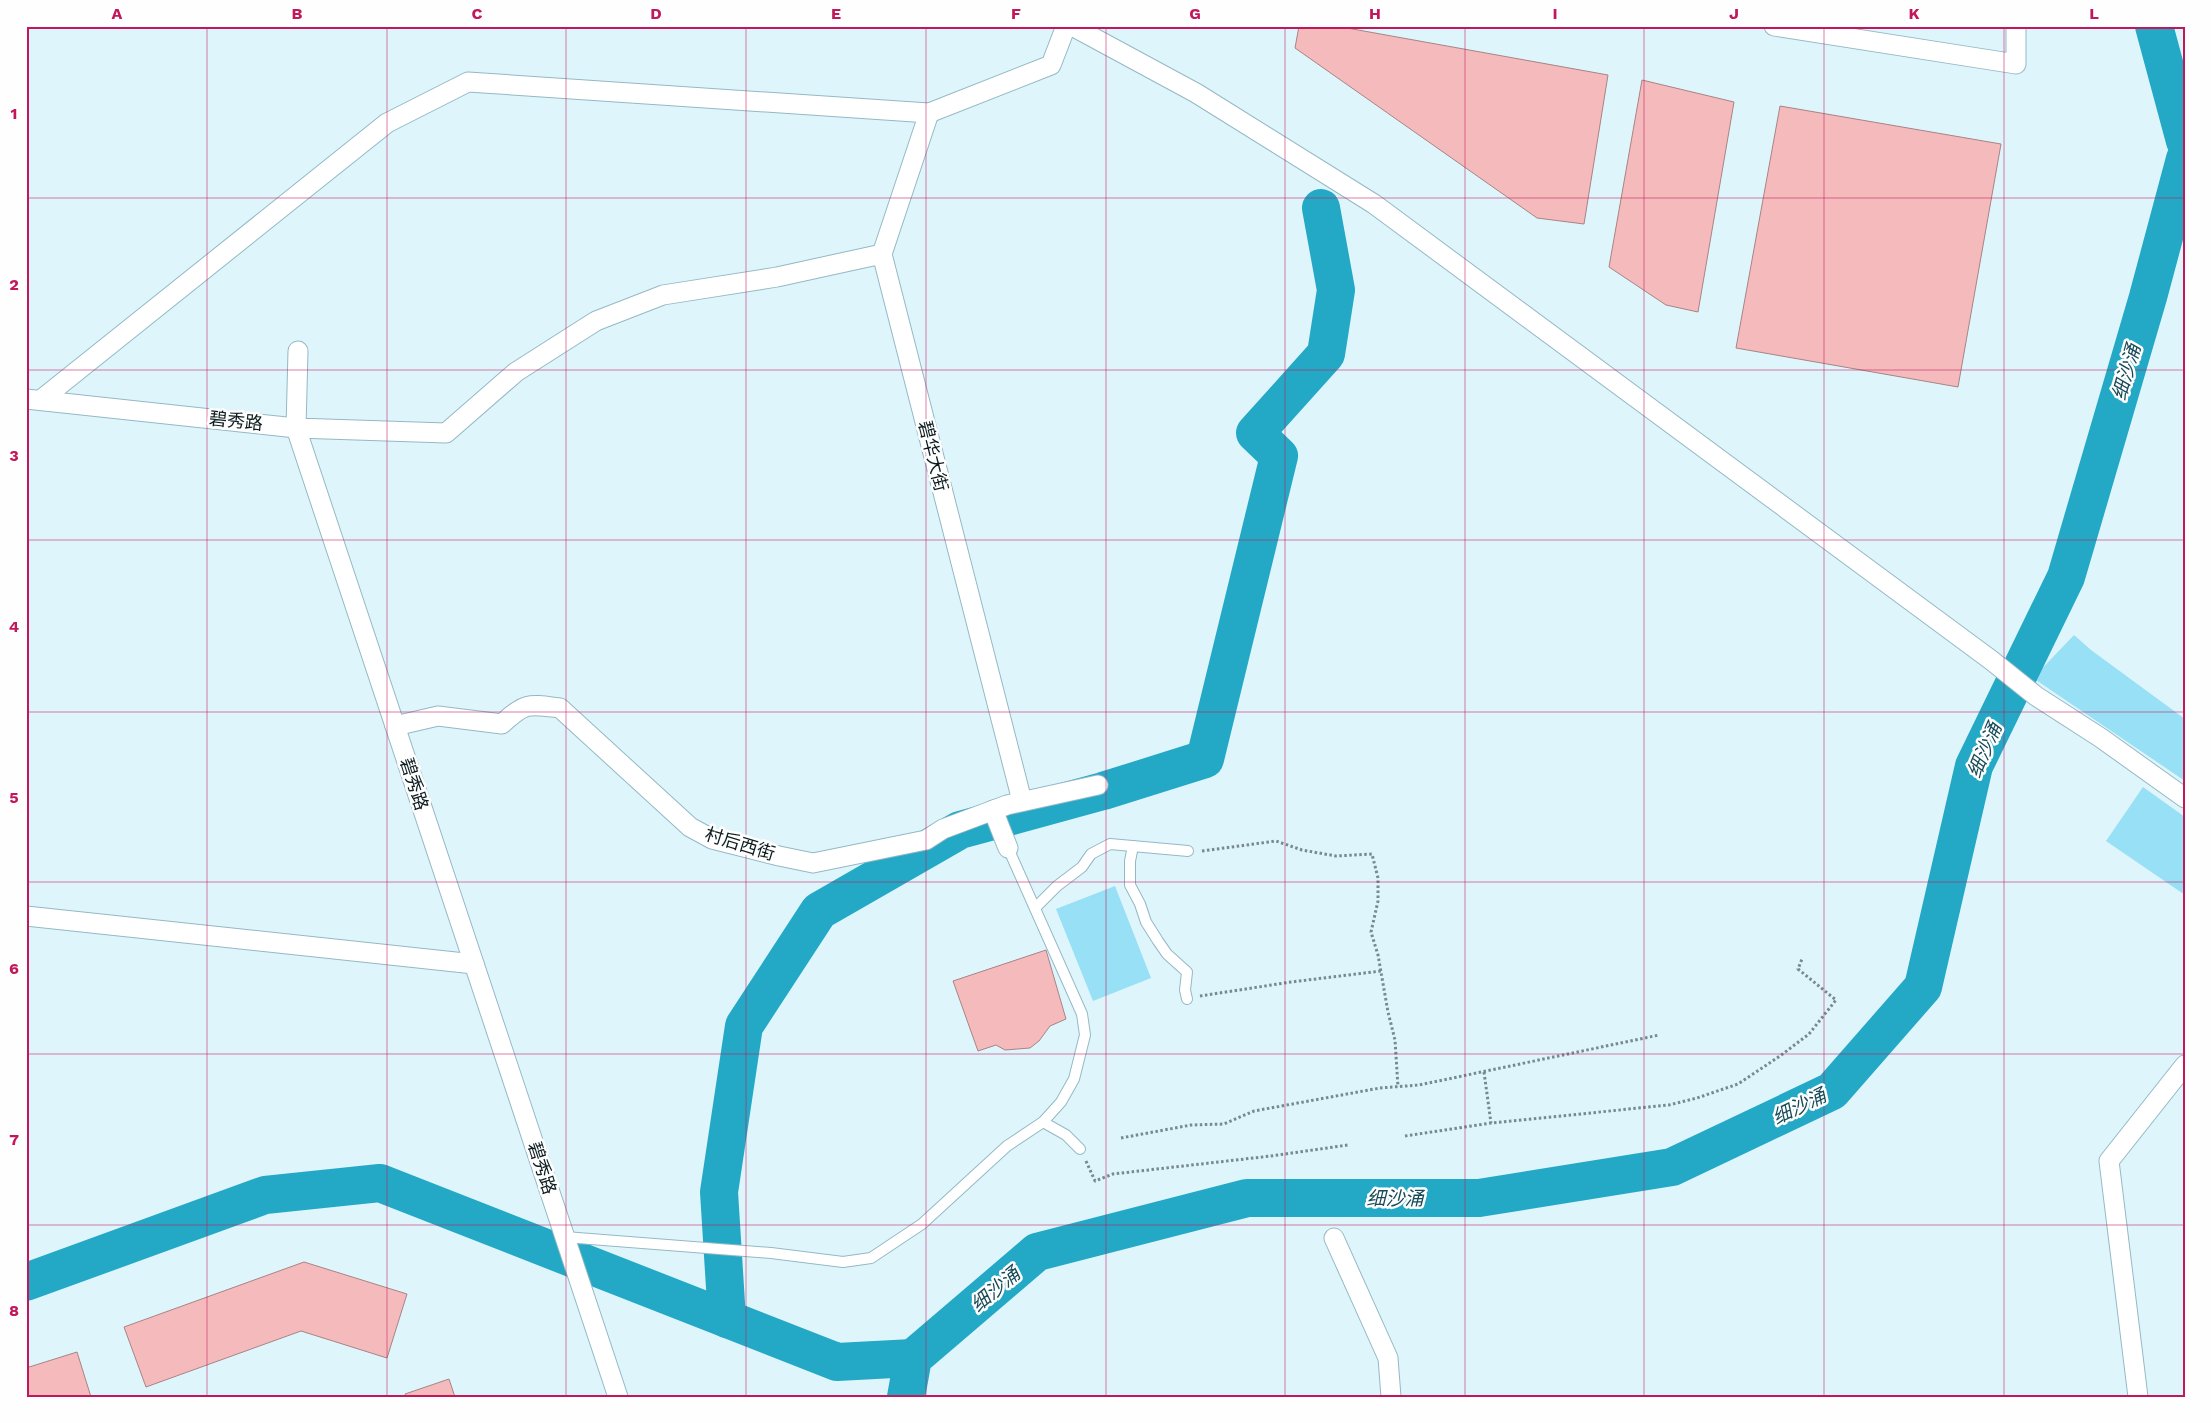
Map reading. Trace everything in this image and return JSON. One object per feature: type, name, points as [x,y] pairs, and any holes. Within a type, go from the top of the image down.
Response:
[{"type":"street","points":[[34,399],[387,123],[468,82],[929,113],[1051,65],[1066,26]]},
{"type":"street","points":[[1072,26],[1196,92],[1374,204],[1991,660],[2036,696],[2101,738],[2185,798]]},
{"type":"street","points":[[1774,26],[2016,64],[2016,26]]},
{"type":"street","points":[[298,351],[296,428],[446,433],[516,372],[596,321],[662,295],[777,277],[882,254],[929,113]]},
{"type":"street","name":"碧华大街","points":[[882,254],[1022,802]]},
{"type":"street","name":"碧秀路","points":[[34,399],[296,428],[618,1397]]},
{"type":"street","name":"村后西街","points":[[395,726],[438,716],[502,724],[518,708],[534,705],[560,708],[690,827],[712,839],[813,863],[926,840],[943,829],[993,811],[1022,802],[1098,785]]},
{"type":"street","points":[[993,811],[1008,848]]},
{"type":"street","points":[[26,916],[474,964]]},
{"type":"street","points":[[2138,1397],[2110,1161],[2185,1065]]},
{"type":"street","points":[[1334,1238],[1388,1358],[1392,1397]]},
{"type":"lane","points":[[1036,908],[1057,886],[1082,867],[1091,854],[1110,844],[1188,851]]},
{"type":"lane","points":[[1133,846],[1130,861],[1130,885],[1140,904],[1146,922],[1158,941],[1167,954],[1187,972],[1185,990],[1187,999]]},
{"type":"lane","points":[[565,1237],[771,1254],[843,1262],[871,1258],[922,1224],[1007,1146],[1043,1122],[1061,1102],[1074,1078],[1085,1035],[1082,1014],[1008,848]]},
{"type":"lane","points":[[1043,1122],[1066,1135],[1080,1149]]},
{"type":"path","points":[[1188,851],[1222,849],[1276,841],[1302,850],[1336,856],[1372,854],[1378,878],[1378,893],[1371,932],[1381,971],[1394,1040],[1398,1087]]},
{"type":"path","points":[[1405,1136],[1491,1123],[1669,1105],[1738,1084],[1809,1034],[1836,1000],[1798,969],[1802,959]]},
{"type":"path","points":[[1187,999],[1236,990],[1381,971]]},
{"type":"path","points":[[1120,1138],[1191,1125],[1224,1124],[1254,1111],[1380,1088],[1419,1085],[1659,1036]]},
{"type":"path","points":[[1484,1072],[1491,1123]]},
{"type":"path","points":[[1090,1168],[1095,1181],[1113,1174],[1348,1145]]},
{"type":"shaded area","points":[[2074,635],[2091,650],[2185,719],[2185,781],[2033,678]]},
{"type":"shaded area","points":[[2143,787],[2185,817],[2185,895],[2106,841]]},
{"type":"shaded area","points":[[1115,886],[1151,978],[1093,1001],[1056,909]]},
{"type":"building","points":[[1299,26],[1336,26],[1608,75],[1584,224],[1537,218],[1295,48]]},
{"type":"building","points":[[1642,80],[1734,102],[1698,312],[1666,305],[1609,267]]},
{"type":"building","points":[[1780,106],[2001,144],[1958,387],[1736,348]]},
{"type":"building","points":[[1046,950],[1066,1019],[1050,1026],[1039,1041],[1030,1048],[1005,1050],[996,1045],[978,1051],[953,981]]},
{"type":"building","points":[[304,1262],[407,1294],[387,1358],[301,1331],[146,1387],[124,1327]]},
{"type":"building","points":[[77,1352],[91,1397],[26,1397],[26,1368]]},
{"type":"building","points":[[449,1379],[455,1397],[406,1397],[405,1394]]},
{"type":"waterway","points":[[2154,26],[2185,141]]},
{"type":"waterway","name":"细沙涌","points":[[906,1397],[913,1358],[1037,1252],[1247,1198],[1479,1198],[1672,1167],[1832,1091],[1923,987],[1974,766],[2066,577],[2148,297],[2185,159]]},
{"type":"waterway","points":[[727,1319],[719,1192],[744,1026],[819,911],[960,830],[1103,791],[1205,759],[1279,456],[1255,433],[1326,354],[1336,290],[1321,208]]},
{"type":"waterway","points":[[26,1282],[265,1195],[380,1183],[837,1362],[913,1358]]}]
